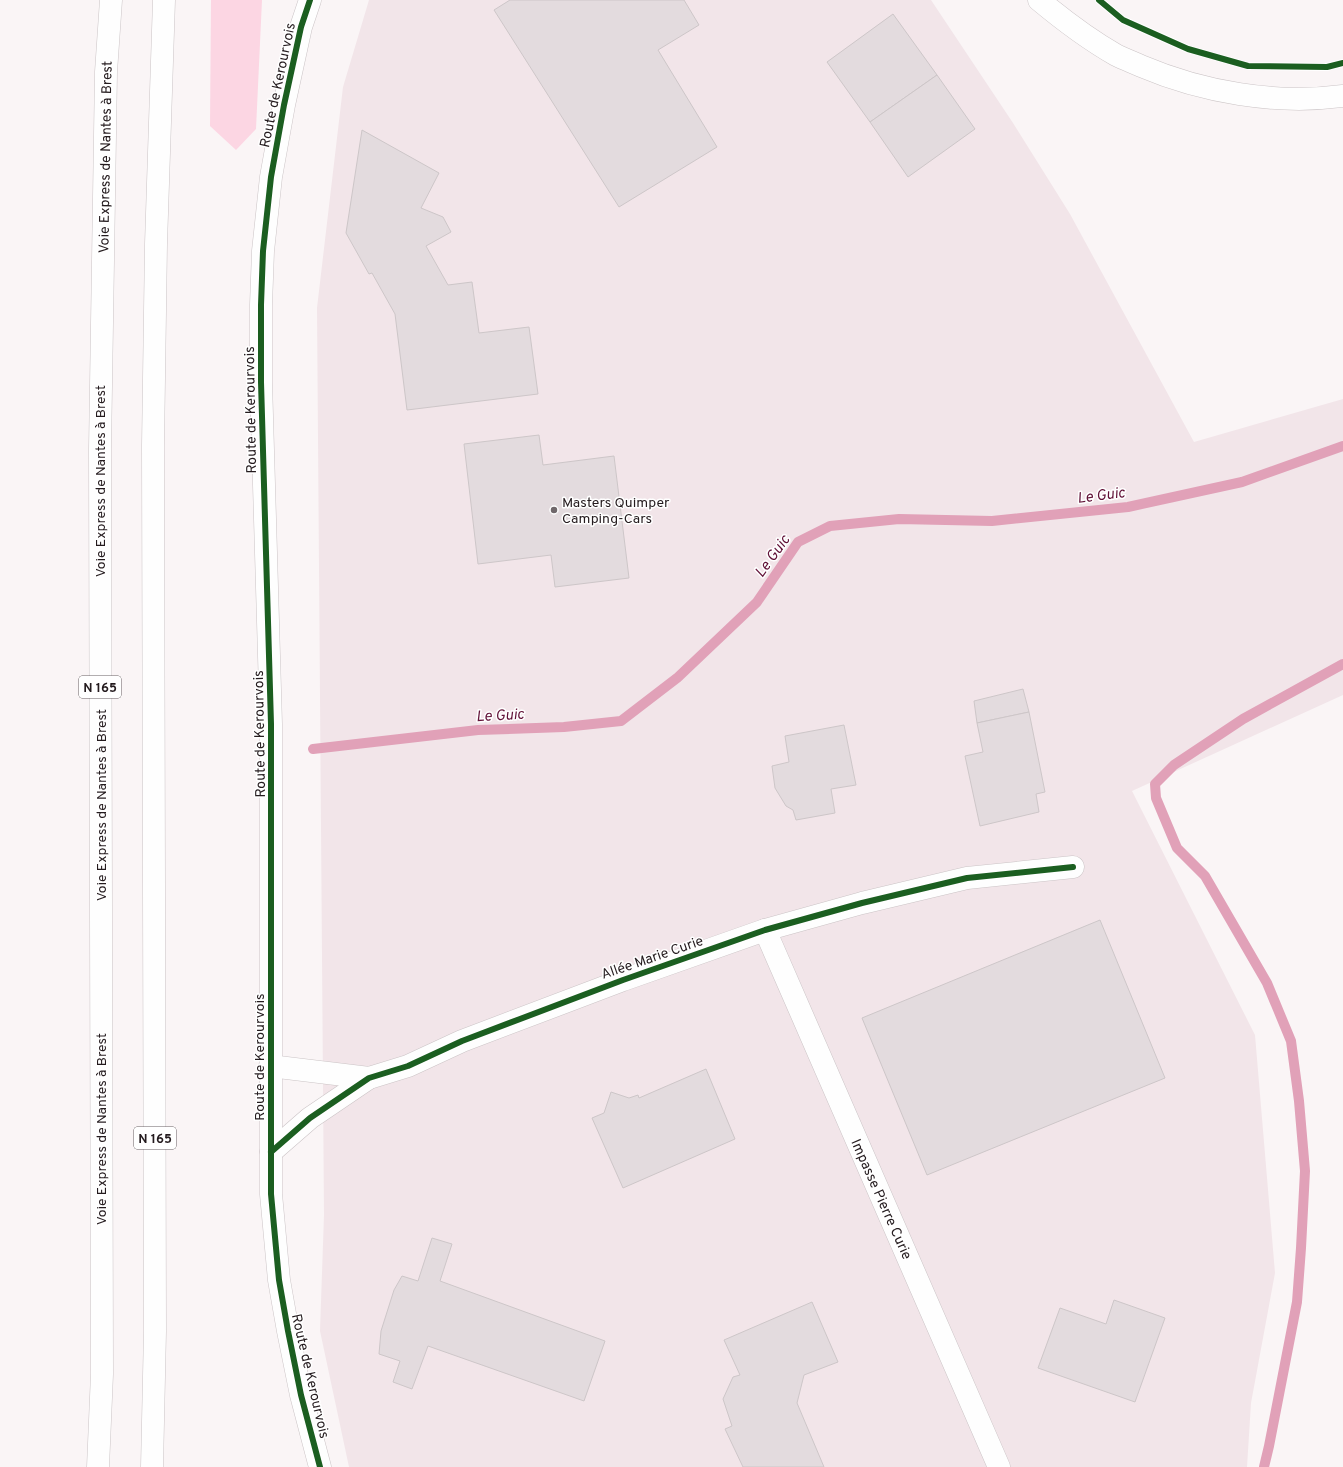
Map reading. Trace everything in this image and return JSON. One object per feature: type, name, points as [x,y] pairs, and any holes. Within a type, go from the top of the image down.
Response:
[{"type":"main road","name":"Voie Express de Nantes à Brest","points":[[98,1467],[102,1374],[100,449],[106,72],[111,0]]},
{"type":"main road","name":"N 165","points":[[152,1467],[155,1331],[153,446],[156,244],[164,0]]},
{"type":"main road","name":"Route de Kerourvois","points":[[310,0],[302,27],[284,105],[271,177],[263,250],[260,305],[271,724],[271,1194],[279,1280],[301,1395],[320,1467]]},
{"type":"main road","points":[[1039,0],[1064,22],[1117,55],[1166,77],[1230,94],[1272,98],[1343,96]]},
{"type":"main road","name":"Allée Marie Curie","points":[[271,1152],[310,1118],[369,1078],[408,1066],[462,1042],[561,1003],[765,930],[862,903],[968,878],[1073,867]]},
{"type":"main road","name":"Impasse Pierre Curie","points":[[765,930],[999,1467]]},
{"type":"main road","name":"Allée Marie Curie","points":[[270,1066],[369,1078]]},
{"type":"main road","points":[[83,1467],[102,1374]]},
{"type":"shaded area","points":[[211,0],[262,0],[256,129],[236,150],[210,126]]},
{"type":"shaded area","points":[[369,0],[931,0],[1013,123],[1070,214],[1194,442],[1343,399],[1343,695],[1132,791],[1255,1035],[1275,1273],[1251,1403],[1247,1467],[349,1467],[320,1331],[324,1215],[317,308],[343,87]]},
{"type":"building","points":[[510,0],[684,0],[699,25],[658,50],[717,147],[619,207],[494,10]]},
{"type":"building","points":[[893,14],[937,75],[870,122],[827,62]]},
{"type":"building","points":[[937,75],[975,129],[908,177],[870,122]]},
{"type":"building","points":[[362,130],[439,173],[421,208],[443,217],[451,232],[426,246],[448,285],[472,282],[479,333],[529,327],[538,394],[407,410],[395,314],[372,273],[369,274],[346,233]]},
{"type":"building","points":[[539,435],[543,465],[614,456],[629,578],[555,587],[551,555],[478,564],[464,444]]},
{"type":"building","points":[[1023,689],[1029,712],[977,723],[974,701]]},
{"type":"building","points":[[1029,712],[1045,792],[1036,794],[1039,812],[980,826],[965,756],[983,752],[977,723]]},
{"type":"building","points":[[844,725],[856,785],[831,789],[835,813],[796,820],[793,810],[786,806],[775,788],[772,766],[789,762],[785,736]]},
{"type":"building","points":[[1100,920],[1165,1078],[927,1175],[862,1018]]},
{"type":"building","points":[[706,1069],[735,1139],[623,1188],[592,1118],[604,1113],[611,1092],[629,1098],[638,1095],[639,1098]]},
{"type":"building","points":[[432,1238],[452,1244],[440,1281],[605,1341],[584,1401],[428,1346],[412,1389],[393,1382],[400,1361],[379,1354],[381,1331],[394,1290],[402,1276],[418,1281]]},
{"type":"building","points":[[1114,1300],[1165,1318],[1135,1402],[1038,1368],[1060,1308],[1106,1324]]},
{"type":"building","points":[[812,1302],[838,1362],[804,1375],[797,1403],[824,1467],[743,1467],[725,1429],[732,1426],[723,1399],[733,1377],[740,1375],[724,1340]]},
{"type":"waterway","name":"Le Guic","points":[[313,749],[478,730],[564,727],[621,721],[677,678],[757,602],[798,542],[830,526],[899,519],[992,521],[1128,507],[1242,482],[1343,446]]},
{"type":"waterway","points":[[1264,1467],[1297,1302],[1301,1248],[1305,1171],[1299,1101],[1291,1041],[1267,983],[1205,876],[1177,848],[1156,798],[1155,784],[1174,765],[1243,719],[1343,664]]},
{"type":"cycle path","points":[[310,0],[301,27],[284,105],[271,177],[263,251],[261,382],[271,724],[271,1194],[279,1280],[288,1331],[301,1395],[320,1467]]},
{"type":"cycle path","points":[[1099,0],[1123,20],[1188,49],[1248,66],[1327,67],[1343,63]]},
{"type":"cycle path","points":[[271,1152],[310,1118],[369,1078],[408,1066],[462,1041],[623,980],[765,930],[862,903],[967,878],[1073,867]]},
{"type":"place","name":"Masters Quimper Camping-Cars","points":[[554,510]]}]
